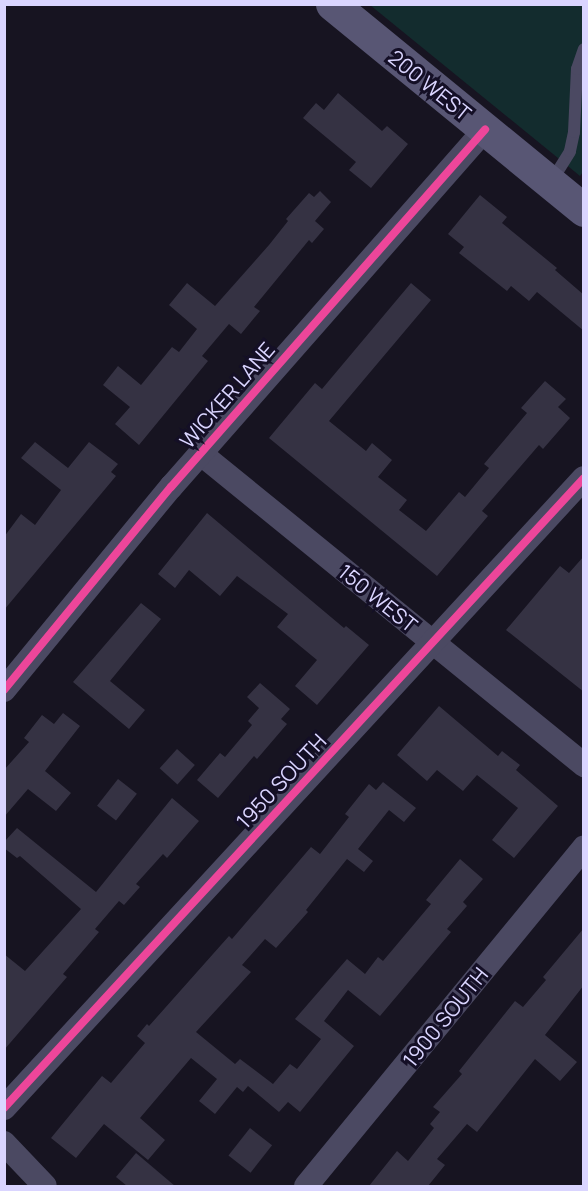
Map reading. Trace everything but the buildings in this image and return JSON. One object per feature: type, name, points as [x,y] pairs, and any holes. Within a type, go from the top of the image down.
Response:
[{"type":"street","name":"200 WEST","points":[[332,4],[584,210]]},
{"type":"street","name":"WICKER LANE","points":[[4,690],[200,453],[484,129]]},
{"type":"street","name":"150 WEST","points":[[200,453],[584,765]]},
{"type":"street","name":"1950 SOUTH","points":[[4,1108],[584,478]]},
{"type":"street","name":"1900 SOUTH","points":[[306,1186],[584,847]]},
{"type":"street","points":[[4,1143],[45,1186]]},
{"type":"lane","points":[[550,183],[570,151],[574,132],[577,69],[584,49]]},
{"type":"green space","points":[[370,5],[583,5],[583,172],[580,176]]},
{"type":"cycle path","points":[[4,690],[171,487],[485,129]]},
{"type":"cycle path","points":[[4,1108],[584,478]]}]
